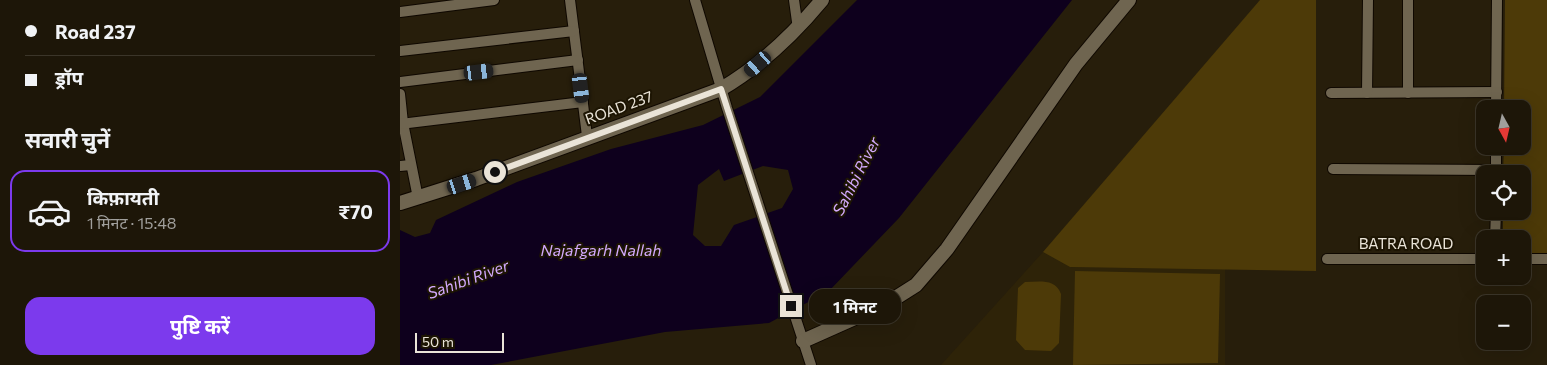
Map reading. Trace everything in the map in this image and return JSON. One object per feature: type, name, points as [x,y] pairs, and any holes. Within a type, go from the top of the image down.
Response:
[{"type":"street","points":[[400,12],[494,0]]},
{"type":"street","points":[[570,0],[588,136]]},
{"type":"street","points":[[695,0],[721,89],[810,365]]},
{"type":"street","points":[[794,0],[798,29]]},
{"type":"street","name":"ROAD 237","points":[[400,203],[476,179],[588,136],[721,89],[745,75],[798,29],[822,0]]},
{"type":"street","points":[[803,341],[886,304],[916,286],[947,248],[1076,64],[1129,0]]},
{"type":"street","points":[[1367,93],[1368,0]]},
{"type":"street","points":[[1408,0],[1408,93]]},
{"type":"street","points":[[1497,0],[1497,100]]},
{"type":"street","points":[[400,51],[574,31]]},
{"type":"street","points":[[400,82],[578,60]]},
{"type":"street","points":[[1331,93],[1497,92]]},
{"type":"street","points":[[400,94],[405,165],[418,198]]},
{"type":"street","points":[[401,123],[583,102]]},
{"type":"street","points":[[1332,169],[1476,172]]},
{"type":"street","name":"BATRA ROAD","points":[[1327,259],[1476,259]]},
{"type":"street","points":[[1531,259],[1547,259]]},
{"type":"shaded area","points":[[1260,0],[1316,0],[1316,271],[1070,267],[1043,252]]},
{"type":"shaded area","points":[[1505,0],[1547,0],[1547,253],[1531,254],[1531,230],[1503,230],[1503,220],[1531,220],[1531,165],[1503,165],[1504,155],[1531,155],[1531,100],[1504,100]]},
{"type":"shaded area","points":[[1043,252],[1070,267],[1225,268],[1225,365],[941,365]]},
{"type":"shaded area","points":[[1075,271],[1220,274],[1218,363],[1073,365]]},
{"type":"shaded area","points":[[1025,282],[1051,283],[1055,285],[1061,294],[1059,343],[1051,351],[1025,350],[1016,340],[1018,288]]},
{"type":"water","points":[[857,0],[1072,0],[899,218],[829,291],[769,323],[665,332],[491,365],[400,365],[400,230],[415,237],[430,233],[436,220],[517,182],[611,149],[703,125],[760,97]],"holes":[[[763,166],[788,170],[793,189],[782,208],[734,225],[721,246],[705,246],[693,235],[698,185],[719,169],[724,181]]]},
{"type":"route","points":[[495,172],[588,136],[721,89],[791,306]]},
{"type":"water label","name":"Sahibi River","points":[[856,176]]},
{"type":"water label","name":"Najafgarh Nallah","points":[[601,250]]},
{"type":"water label","name":"Sahibi River","points":[[468,279]]}]
